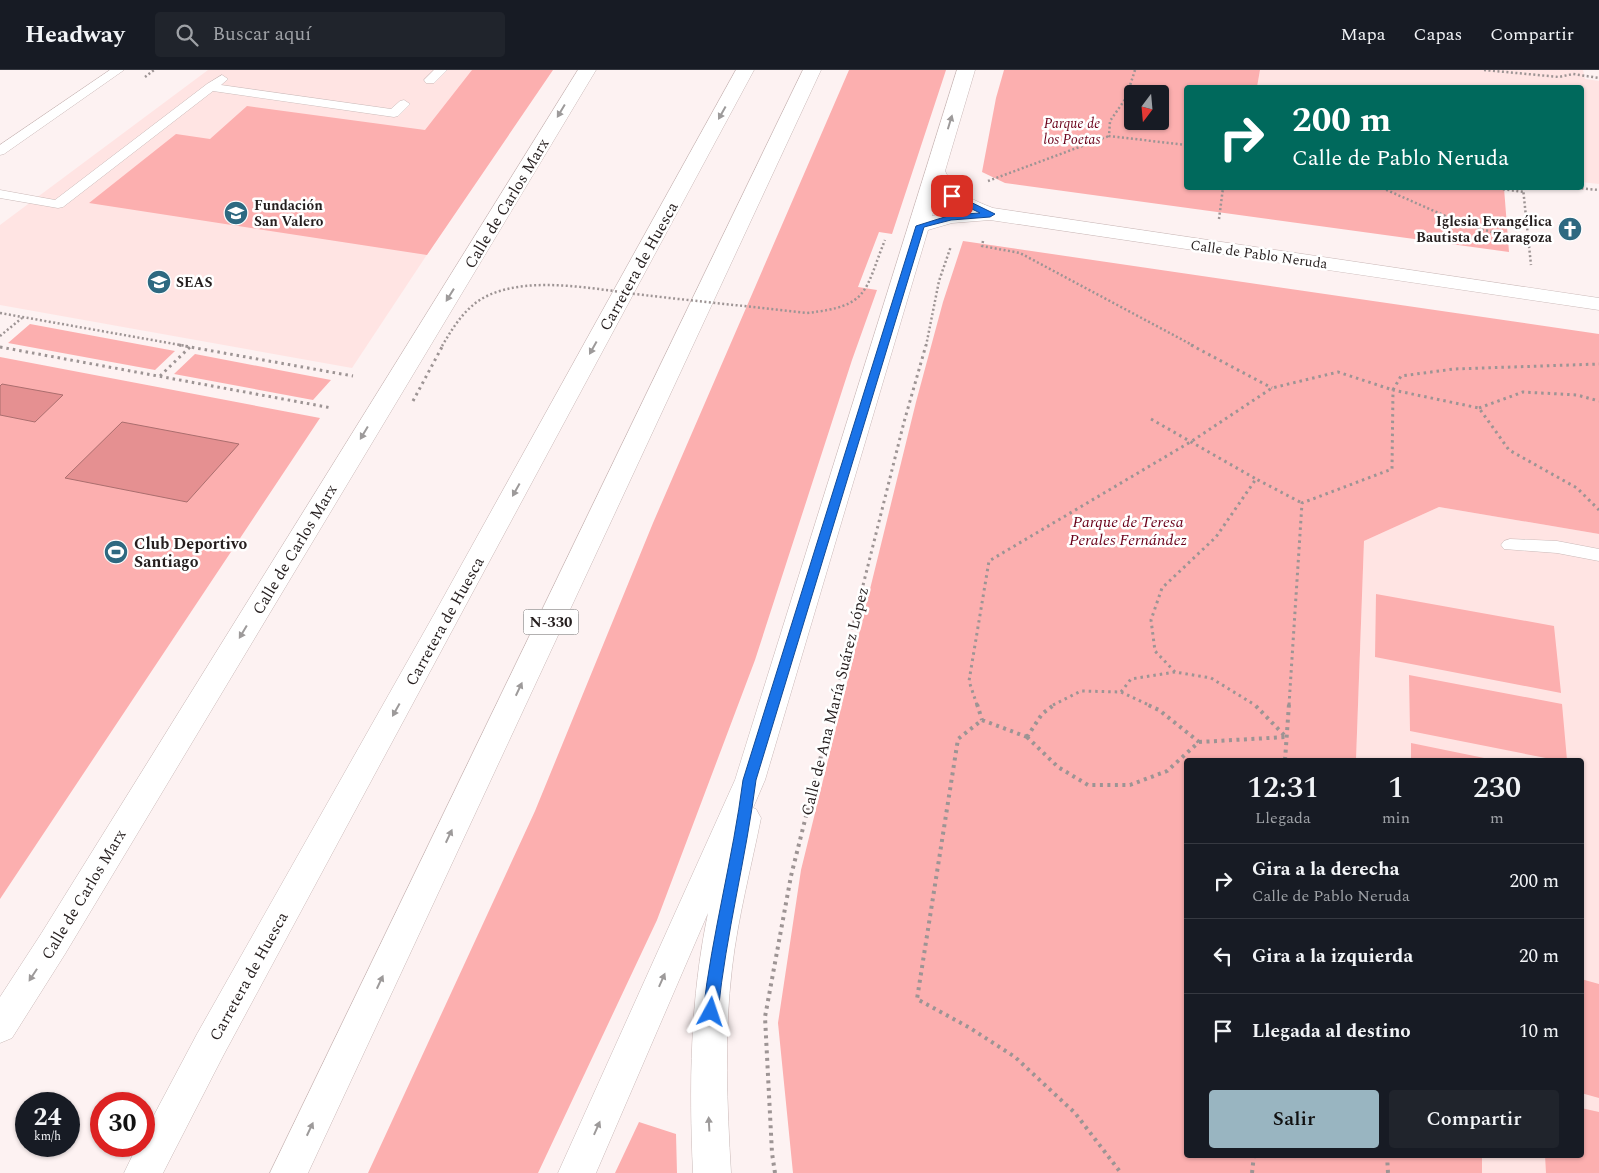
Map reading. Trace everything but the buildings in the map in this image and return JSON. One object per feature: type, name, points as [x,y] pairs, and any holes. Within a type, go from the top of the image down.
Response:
[{"type":"main road","name":"Calle de Carlos Marx","points":[[0,1027],[53,944],[588,70]]},
{"type":"main road","name":"Carretera de Huesca","points":[[143,1173],[210,1045],[745,70]]},
{"type":"main road","name":"N-330","points":[[289,1173],[812,70]]},
{"type":"main road","points":[[577,1173],[750,780],[966,70]]},
{"type":"main road","points":[[936,169],[940,182],[952,196],[990,214]]},
{"type":"main road","name":"Calle de Pablo Neruda","points":[[920,226],[951,217],[990,214],[1599,304]]},
{"type":"main road","points":[[712,1173],[708,1115],[709,1040],[712,998],[716,965],[750,780]]},
{"type":"main road","points":[[155,1127],[210,1045]]},
{"type":"main road","points":[[124,1173],[135,1157]]},
{"type":"lane","points":[[0,151],[118,70]]},
{"type":"lane","points":[[430,80],[441,70]]},
{"type":"lane","points":[[0,194],[58,204],[217,83],[394,113],[404,104]]},
{"type":"lane","points":[[1510,545],[1557,547],[1599,556]]},
{"type":"path","points":[[1109,136],[1110,121],[1126,98],[1135,70]]},
{"type":"path","points":[[1484,70],[1559,77],[1573,74],[1599,78]]},
{"type":"path","points":[[1592,70],[1594,77]]},
{"type":"path","points":[[982,184],[1109,136],[1184,146]]},
{"type":"path","points":[[1584,189],[1599,190]]},
{"type":"path","points":[[1218,222],[1223,190]]},
{"type":"path","points":[[1387,190],[1459,222],[1528,243]]},
{"type":"path","points":[[1509,190],[1524,192],[1531,266]]},
{"type":"path","points":[[413,401],[457,322],[469,308],[484,298],[506,290],[522,287],[558,286],[807,312],[827,311],[842,307],[858,299],[865,292],[885,240]]},
{"type":"path","points":[[983,240],[982,246],[1020,253],[1272,388]]},
{"type":"path","name":"Calle de Ana María Suárez López","points":[[775,1173],[772,1153],[765,1017],[790,876],[904,422],[926,345],[938,281],[952,243]]},
{"type":"path","points":[[0,313],[353,376]]},
{"type":"path","points":[[0,336],[22,317]]},
{"type":"path","points":[[0,347],[332,408]]},
{"type":"path","points":[[159,376],[190,347]]},
{"type":"path","points":[[1151,419],[1256,479],[1302,502],[1392,469],[1392,390],[1402,376],[1454,369],[1599,364]]},
{"type":"path","points":[[982,720],[969,681],[990,561],[1192,441],[1272,388],[1338,372],[1392,390],[1479,408],[1523,392],[1577,395],[1599,401]]},
{"type":"path","points":[[1479,408],[1509,450],[1577,488],[1599,510]]},
{"type":"path","points":[[1175,672],[1155,651],[1151,620],[1162,588],[1216,537],[1256,479]]},
{"type":"path","points":[[1285,758],[1302,502]]},
{"type":"path","points":[[1121,692],[1131,679],[1175,672],[1211,678],[1251,701],[1286,737]]},
{"type":"path","points":[[1027,737],[1042,714],[1055,704],[1081,691],[1121,692],[1159,710],[1199,742]]},
{"type":"path","points":[[982,720],[1027,737],[1058,768],[1088,785],[1130,785],[1167,771],[1199,742],[1286,737]]},
{"type":"path","points":[[982,720],[958,740],[916,999],[970,1028],[1015,1057],[1075,1113],[1121,1173]]},
{"type":"path","points":[[1252,1173],[1254,1158]]},
{"type":"path","points":[[1387,1158],[1388,1173]]},
{"type":"shaded area","name":"Fundación San Valero","points":[[208,70],[549,70],[352,368],[0,305],[0,225]]},
{"type":"shaded area","points":[[1260,70],[1583,70],[1585,79],[1599,81],[1599,184],[1584,182],[1584,85],[1257,85]]},
{"type":"shaded area","points":[[2,384],[63,395],[35,422],[0,415],[0,386]]},
{"type":"shaded area","points":[[122,422],[239,444],[187,502],[65,478]]},
{"type":"shaded area","points":[[1439,507],[1599,534],[1599,1173],[1482,1173],[1482,1158],[1584,1158],[1584,758],[1356,758],[1364,541]]},
{"type":"green space","points":[[472,70],[553,70],[427,255],[89,203],[176,134],[210,139],[247,106],[425,130]]},
{"type":"green space","points":[[849,70],[946,70],[892,234],[879,232],[858,287],[877,290],[852,360],[755,660],[657,920],[538,1173],[368,1173],[535,811],[653,523]]},
{"type":"green space","name":"Parque de los Poetas","points":[[1004,70],[1260,70],[1257,85],[1184,85],[1184,190],[1504,190],[1509,252],[1005,183],[982,172],[996,98]]},
{"type":"green space","name":"Parque de Teresa Perales Fernández","points":[[963,241],[1599,334],[1599,534],[1439,507],[1364,541],[1356,758],[1184,758],[1184,1158],[1482,1158],[1482,1173],[793,1173],[778,1023],[801,870],[916,402],[943,302]]},
{"type":"green space","points":[[30,324],[175,351],[155,370],[8,343]]},
{"type":"green space","points":[[195,354],[331,380],[313,400],[174,374]]},
{"type":"green space","name":"Club Deportivo Santiago","points":[[0,357],[320,418],[0,899]]},
{"type":"green space","points":[[1376,594],[1554,626],[1561,693],[1375,657]]},
{"type":"green space","points":[[1409,675],[1562,704],[1567,758],[1546,758],[1410,731]]},
{"type":"green space","points":[[1411,743],[1484,758],[1411,758]]},
{"type":"green space","points":[[1584,980],[1599,984],[1599,1098],[1584,1094]]},
{"type":"green space","points":[[1584,1109],[1599,1112],[1599,1173],[1546,1173],[1545,1158],[1584,1158]]},
{"type":"green space","points":[[639,1122],[676,1134],[677,1173],[615,1173]]},
{"type":"place","name":"Fundación San Valero","points":[[236,213]]},
{"type":"place","name":"Iglesia Evangélica Bautista de Zaragoza","points":[[1570,229]]},
{"type":"place","name":"SEAS","points":[[159,282]]},
{"type":"place","name":"Club Deportivo Santiago","points":[[116,552]]},
{"type":"route","points":[[711,1012],[716,965],[750,780],[920,226],[951,217],[990,214],[952,196]]}]
